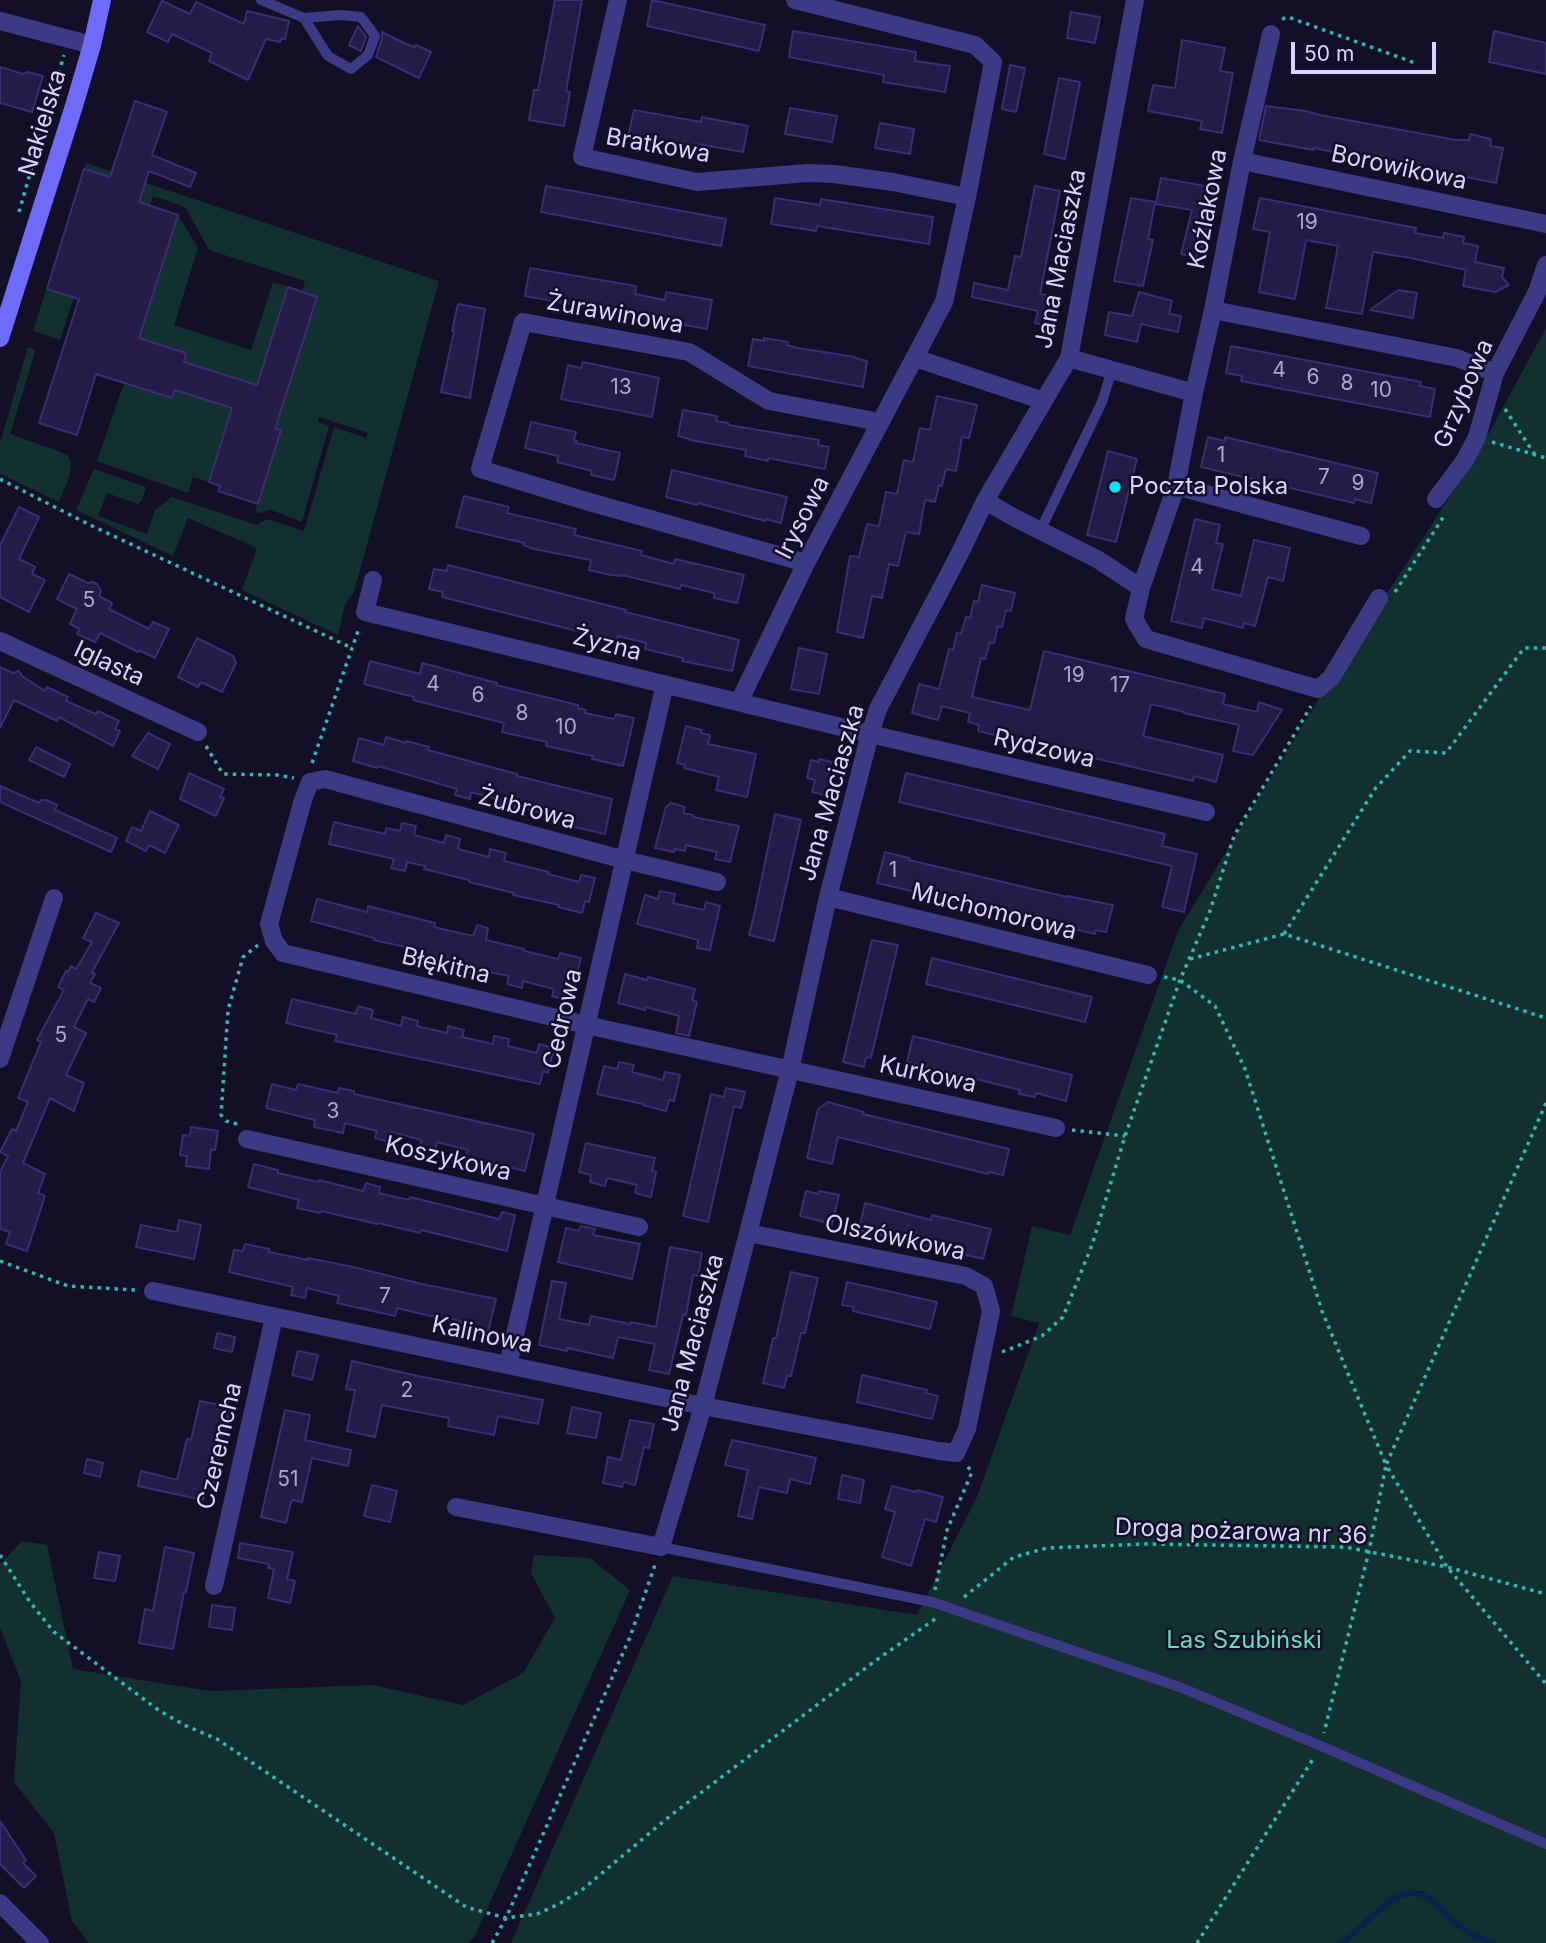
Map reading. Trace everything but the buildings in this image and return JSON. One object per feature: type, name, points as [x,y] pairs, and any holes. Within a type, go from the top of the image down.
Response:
[{"type":"main road","name":"Nakielska","points":[[0,338],[92,46],[102,0]]},
{"type":"street","name":"Bratkowa","points":[[618,0],[582,157],[697,182],[797,174],[834,174],[893,182],[967,197]]},
{"type":"street","name":"Irysowa","points":[[739,702],[806,563],[944,302],[993,62],[975,45],[795,0]]},
{"type":"street","name":"Jana Maciaszka","points":[[661,1547],[703,1406],[748,1233],[790,1070],[828,897],[878,709],[961,553],[985,501],[1069,358],[1135,0]]},
{"type":"street","points":[[0,21],[92,46]]},
{"type":"street","name":"Koźlakowa","points":[[1271,34],[1242,161],[1176,486],[1141,588],[1134,619],[1146,639],[1318,689]]},
{"type":"street","name":"Borowikowa","points":[[1242,161],[1546,224]]},
{"type":"street","name":"Grzybowa","points":[[1442,492],[1465,460],[1477,437],[1493,380],[1538,292],[1546,265]]},
{"type":"street","points":[[1213,310],[1457,358],[1493,380]]},
{"type":"street","name":"Żurawinowa","points":[[806,563],[480,468],[523,322],[689,352],[769,401],[880,422]]},
{"type":"street","points":[[915,358],[1044,401]]},
{"type":"street","points":[[1069,358],[1194,393]]},
{"type":"street","points":[[1176,486],[1361,536]]},
{"type":"street","points":[[985,501],[1097,559],[1141,588]]},
{"type":"street","points":[[365,612],[373,580]]},
{"type":"street","points":[[1318,689],[1331,678],[1376,605]]},
{"type":"street","name":"Żyzna","points":[[365,612],[870,734]]},
{"type":"street","name":"Iglasta","points":[[0,641],[198,732]]},
{"type":"street","name":"Cedrowa","points":[[508,1365],[666,684]]},
{"type":"street","name":"Rydzowa","points":[[870,734],[1206,811]]},
{"type":"street","points":[[269,924],[303,800],[318,781]]},
{"type":"street","name":"Żubrowa","points":[[318,781],[718,882]]},
{"type":"street","name":"Muchomorowa","points":[[828,897],[1148,975]]},
{"type":"street","points":[[0,1059],[54,898]]},
{"type":"street","name":"Błękitna","points":[[269,924],[274,942],[283,953],[790,1070]]},
{"type":"street","name":"Kurkowa","points":[[790,1070],[1056,1128]]},
{"type":"street","name":"Koszykowa","points":[[247,1139],[639,1227]]},
{"type":"street","name":"Olszówkowa","points":[[748,1233],[966,1276],[984,1286],[991,1311],[967,1429],[956,1453]]},
{"type":"street","name":"Kalinowa","points":[[153,1291],[703,1406],[956,1453]]},
{"type":"street","name":"Czeremcha","points":[[214,1586],[274,1317]]},
{"type":"street","points":[[456,1507],[661,1547]]},
{"type":"street","points":[[0,1903],[40,1943]]},
{"type":"lane","points":[[261,0],[304,18],[341,15],[361,17],[375,36],[368,55],[351,69],[328,56],[304,18]]},
{"type":"lane","points":[[1040,531],[1102,402],[1112,370]]},
{"type":"lane","points":[[661,1547],[932,1602],[1182,1688],[1546,1844]]},
{"type":"path","points":[[1271,34],[1278,20],[1288,18],[1418,64]]},
{"type":"path","points":[[19,212],[68,39]]},
{"type":"path","points":[[1493,380],[1535,455]]},
{"type":"path","points":[[1477,437],[1546,458]]},
{"type":"path","points":[[0,479],[88,524],[352,649]]},
{"type":"path","points":[[1376,605],[1385,605],[1446,513],[1449,504],[1442,492]]},
{"type":"path","points":[[198,732],[223,774],[277,775],[318,781],[312,763],[365,612]]},
{"type":"path","points":[[1284,934],[1375,789],[1410,751],[1446,754],[1524,648],[1546,648]]},
{"type":"path","points":[[981,1361],[1042,1336],[1063,1317],[1092,1245],[1125,1136],[1180,980],[1210,911],[1234,835],[1308,712],[1318,689]]},
{"type":"path","points":[[226,1121],[221,1115],[228,1010],[243,957],[260,943],[269,924]]},
{"type":"path","points":[[1189,960],[1284,934],[1546,1018]]},
{"type":"path","points":[[1180,980],[1215,1006],[1245,1069],[1322,1311],[1386,1465],[1447,1567],[1546,1684]]},
{"type":"path","points":[[1197,1943],[1321,1746],[1369,1551],[1386,1465],[1546,1102]]},
{"type":"path","points":[[1056,1128],[1125,1136]]},
{"type":"path","points":[[0,1261],[68,1286],[153,1291]]},
{"type":"path","points":[[932,1602],[947,1530],[972,1472],[956,1453]]},
{"type":"path","name":"Droga pożarowa nr 36","points":[[506,1918],[537,1914],[583,1889],[670,1816],[875,1661],[949,1609],[1014,1557],[1047,1548],[1145,1544],[1345,1547],[1447,1567],[1546,1594]]},
{"type":"path","points":[[492,1943],[506,1918],[630,1637],[661,1547]]},
{"type":"path","points":[[0,1555],[30,1602],[54,1632],[157,1709],[184,1725],[217,1739],[466,1907],[506,1918]]},
{"type":"green space","points":[[86,163],[439,281],[354,592],[345,604],[338,635],[242,590],[257,548],[188,518],[173,556],[69,507],[76,510],[94,469],[146,487],[138,504],[107,493],[98,516],[147,534],[155,510],[172,497],[257,525],[267,519],[304,531],[334,427],[366,438],[368,433],[319,417],[318,422],[329,426],[302,522],[271,510],[255,512],[281,431],[272,428],[277,422],[317,297],[302,292],[305,281],[209,250],[185,207],[153,196],[112,322],[81,275],[60,340],[33,331]]},
{"type":"green space","points":[[178,215],[198,248],[174,325],[251,350],[273,282],[288,287],[257,385],[184,362],[186,353],[139,338]]},
{"type":"green space","name":"Las Szubiński","points":[[1546,328],[1546,1943],[511,1943],[673,1576],[917,1615],[977,1497],[1039,1323],[1011,1316],[1032,1226],[1070,1235],[1178,931],[1324,690],[1477,455]]},
{"type":"green space","points":[[28,347],[35,352],[10,434],[68,456],[71,464],[69,477],[59,502],[0,474],[0,443]]},
{"type":"green space","points":[[124,383],[172,398],[175,390],[232,408],[209,482],[193,477],[188,493],[97,461]]},
{"type":"green space","points":[[22,1541],[47,1545],[73,1669],[210,1691],[373,1685],[463,1705],[523,1673],[555,1618],[531,1573],[534,1555],[590,1558],[630,1590],[475,1936],[469,1943],[89,1943],[72,1921],[54,1833],[14,1782],[21,1681],[0,1628],[0,1564]]},
{"type":"waterway","points":[[1342,1943],[1391,1900],[1408,1893],[1423,1894],[1470,1934],[1493,1943]]},
{"type":"place","name":"Poczta Polska","points":[[1115,487]]}]
